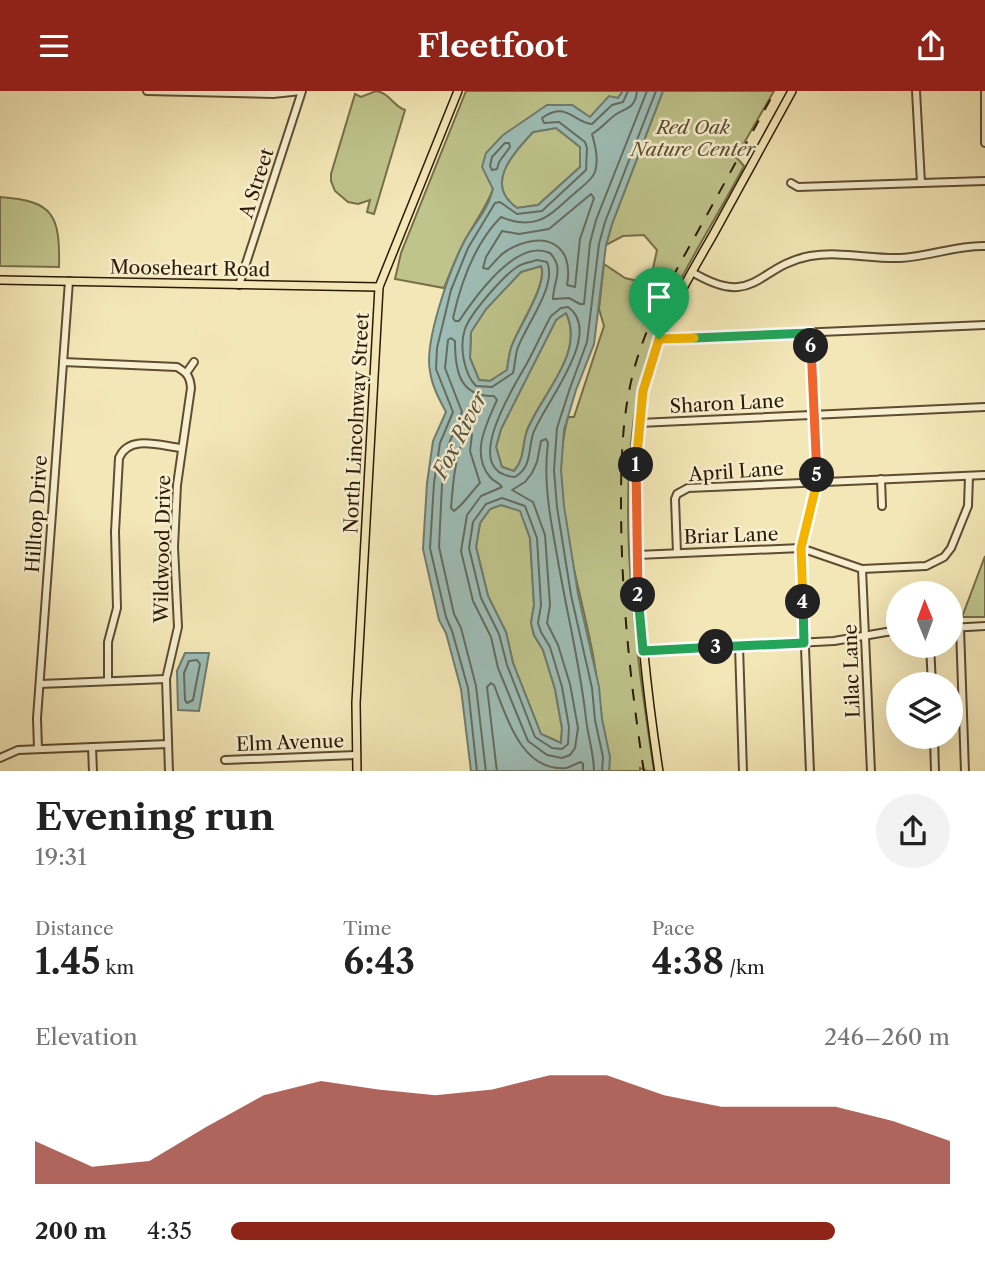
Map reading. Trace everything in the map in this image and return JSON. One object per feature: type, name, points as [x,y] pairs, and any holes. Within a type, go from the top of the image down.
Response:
[{"type":"main road","name":"North Lincolnway Street","points":[[357,771],[356,690],[379,287],[458,91]]},
{"type":"main road","points":[[659,771],[643,651],[637,555],[636,472],[639,423],[646,377],[659,339],[692,272],[792,91]]},
{"type":"main road","name":"Mooseheart Road","points":[[0,280],[379,287]]},
{"type":"street","points":[[147,91],[273,94],[302,91]]},
{"type":"street","name":"A Street","points":[[239,285],[302,91]]},
{"type":"street","points":[[916,91],[920,183]]},
{"type":"street","points":[[985,91],[985,143]]},
{"type":"street","points":[[791,183],[798,187],[985,181]]},
{"type":"street","points":[[692,272],[719,286],[739,286],[759,282],[782,266],[811,256],[860,254],[903,258],[962,246],[985,246]]},
{"type":"street","name":"Hilltop Drive","points":[[38,749],[40,684],[69,281]]},
{"type":"street","points":[[659,339],[985,325]]},
{"type":"street","points":[[810,333],[817,482],[801,548],[810,771]]},
{"type":"street","points":[[63,362],[177,367],[187,372],[194,362]]},
{"type":"street","name":"Wildwood Drive","points":[[169,771],[166,679],[178,627],[174,547],[181,448],[191,388],[187,372]]},
{"type":"street","name":"Sharon Lane","points":[[639,423],[985,407]]},
{"type":"street","points":[[108,681],[108,642],[117,608],[115,532],[119,458],[122,452],[134,444],[181,448]]},
{"type":"street","name":"April Lane","points":[[677,553],[677,493],[688,488],[985,475]]},
{"type":"street","name":"Briar Lane","points":[[637,555],[801,548],[862,569],[917,568],[933,564],[951,548],[965,517],[969,498],[969,476]]},
{"type":"street","points":[[881,479],[882,506]]},
{"type":"street","name":"Lilac Lane","points":[[862,569],[871,771]]},
{"type":"street","points":[[963,628],[985,627]]},
{"type":"street","points":[[643,651],[804,643],[886,632]]},
{"type":"street","points":[[739,646],[743,771]]},
{"type":"street","points":[[961,658],[965,771]]},
{"type":"street","points":[[40,684],[166,679]]},
{"type":"street","points":[[0,758],[18,750],[168,744]]},
{"type":"street","points":[[92,747],[93,771]]},
{"type":"street","points":[[934,749],[935,771]]},
{"type":"street","name":"Elm Avenue","points":[[225,760],[356,755]]},
{"type":"green space","points":[[376,91],[385,94],[405,110],[374,214],[367,212],[370,200],[358,204],[348,202],[335,191],[331,174],[355,94],[361,97]]},
{"type":"green space","points":[[466,91],[623,91],[618,98],[609,97],[590,118],[572,105],[547,105],[487,176],[493,189],[461,248],[444,288],[395,279],[401,253]]},
{"type":"green space","name":"Red Oak Nature Center","points":[[663,91],[774,91],[736,157],[744,166],[682,276],[660,322],[638,393],[631,446],[629,557],[639,669],[654,771],[640,768],[640,771],[609,771],[594,659],[567,534],[561,475],[562,446],[568,417],[574,417],[604,326],[599,309],[604,264],[625,278],[646,283],[651,278],[657,250],[644,235],[623,236],[606,245]]},
{"type":"green space","points":[[556,128],[580,147],[580,167],[538,205],[517,208],[507,199],[502,189],[505,169],[533,132]]},
{"type":"green space","points":[[0,197],[32,202],[50,214],[58,235],[59,267],[0,266]]},
{"type":"green space","points":[[541,266],[540,284],[514,340],[507,370],[490,381],[479,380],[470,358],[471,332],[486,309],[521,272]]},
{"type":"green space","points":[[566,313],[570,343],[566,358],[527,430],[518,466],[514,471],[502,467],[496,447],[501,429],[556,320]]},
{"type":"green space","points":[[501,505],[520,510],[530,538],[534,605],[531,623],[555,689],[562,728],[561,743],[541,734],[513,663],[506,632],[488,596],[476,547],[480,523],[490,509]]},
{"type":"green space","points":[[985,556],[985,617],[963,617]]},
{"type":"water","name":"Fox River","points":[[623,91],[663,91],[606,245],[594,344],[564,430],[561,470],[578,594],[599,687],[610,757],[609,771],[471,771],[461,689],[446,633],[439,620],[423,549],[427,483],[433,441],[446,412],[430,371],[429,358],[434,326],[457,258],[467,236],[486,207],[493,189],[482,167],[486,153],[503,135],[547,105],[572,105],[590,117],[609,96],[618,98]],"holes":[[[556,128],[580,147],[580,167],[538,205],[517,208],[507,199],[502,189],[502,179],[511,159],[533,132]],[[541,266],[541,284],[537,295],[514,340],[507,370],[490,381],[479,380],[470,358],[471,332],[486,309],[521,272]],[[566,313],[571,328],[566,358],[527,431],[522,457],[514,471],[502,467],[496,447],[501,429],[556,320]],[[501,505],[520,511],[530,538],[534,605],[531,623],[555,689],[562,728],[561,743],[541,734],[513,663],[506,632],[488,596],[476,547],[480,523],[490,509]]]},
{"type":"water","points":[[185,653],[209,653],[199,711],[178,710],[177,671]]},
{"type":"railway","points":[[644,771],[634,705],[623,570],[622,463],[630,387],[640,350],[659,304],[775,91]]},
{"type":"route","points":[[810,333],[817,482],[801,548],[804,643],[643,651],[637,577],[636,456],[643,391],[659,339],[810,333]]}]
